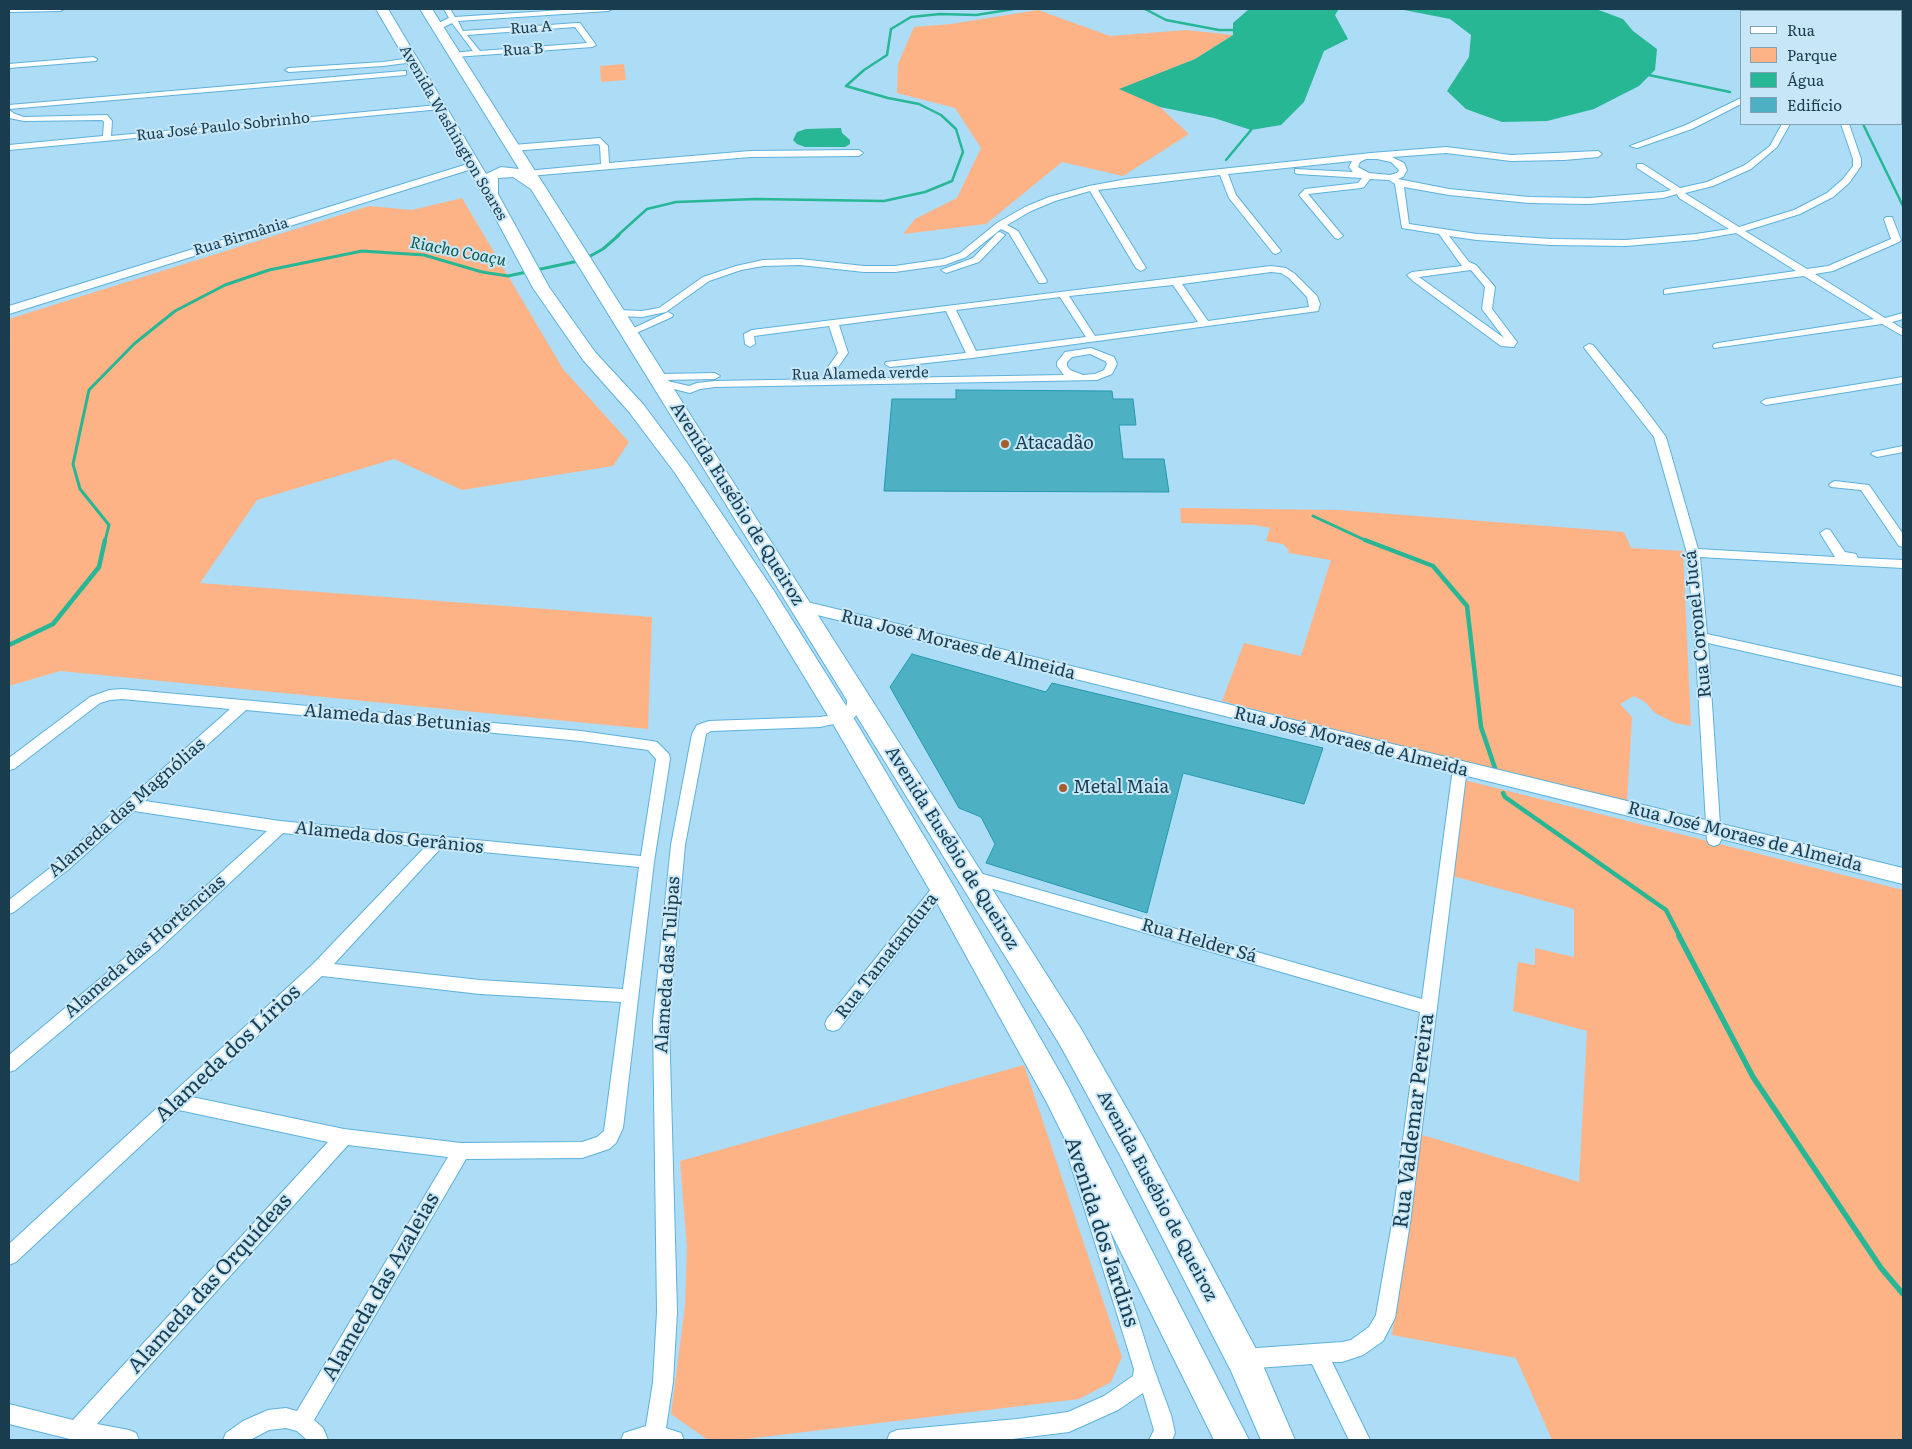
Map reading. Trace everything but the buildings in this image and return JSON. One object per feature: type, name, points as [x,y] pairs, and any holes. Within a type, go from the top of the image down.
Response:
[{"type":"highway","name":"Avenida Washington Soares","points":[[382,9],[438,107],[474,165],[541,288]]},
{"type":"highway","points":[[432,18],[532,179]]},
{"type":"highway","points":[[463,148],[480,162],[495,162],[505,156],[504,143],[510,144]]},
{"type":"highway","points":[[490,194],[490,179],[493,175],[501,172],[518,173],[532,179]]},
{"type":"highway","name":"Avenida Eusébio de Queiroz","points":[[532,179],[630,332],[1075,1045],[1132,1147],[1243,1359],[1278,1440]]},
{"type":"highway","name":"Avenida Eusébio de Queiroz","points":[[541,288],[589,356],[636,408],[683,471],[766,596],[842,718],[941,887],[1057,1094],[1232,1440]]},
{"type":"highway","points":[[1243,1359],[1285,1440]]},
{"type":"street","points":[[9,10],[58,9]]},
{"type":"street","points":[[450,12],[608,9]]},
{"type":"street","points":[[432,18],[444,25],[450,12]]},
{"type":"street","points":[[450,12],[461,33],[478,53]]},
{"type":"street","name":"Rua A","points":[[461,33],[577,25],[592,45]]},
{"type":"street","name":"Rua B","points":[[455,55],[592,45]]},
{"type":"street","points":[[9,66],[93,59]]},
{"type":"street","points":[[289,70],[383,64],[411,60]]},
{"type":"street","points":[[9,107],[403,73]]},
{"type":"street","points":[[1634,146],[1689,127],[1718,114],[1740,101]]},
{"type":"street","name":"Rua José Paulo Sobrinho","points":[[9,148],[438,107]]},
{"type":"street","points":[[9,112],[12,116],[24,119],[104,117],[108,121],[107,139]]},
{"type":"street","points":[[1225,174],[1316,171],[1330,174],[1356,173],[1469,195],[1550,201],[1627,200],[1680,192],[1724,178],[1753,164],[1773,147],[1785,125]]},
{"type":"street","points":[[1395,181],[1404,226],[1456,234],[1526,241],[1601,243],[1673,239],[1744,229],[1809,207],[1830,194],[1846,181],[1857,166],[1857,159],[1845,125]]},
{"type":"street","points":[[510,144],[600,141],[604,146],[605,166]]},
{"type":"street","points":[[948,265],[1004,226],[1047,207],[1094,190],[1339,159],[1446,150],[1490,156],[1528,158],[1598,154]]},
{"type":"street","points":[[532,179],[605,166],[750,154],[859,153]]},
{"type":"street","points":[[1395,181],[1416,153]]},
{"type":"street","points":[[1338,236],[1302,195],[1305,192],[1361,185],[1354,162],[1368,157],[1394,160],[1403,168]]},
{"type":"street","points":[[1339,159],[1356,173]]},
{"type":"street","points":[[1306,163],[1316,171]]},
{"type":"street","name":"Rua Birmânia","points":[[9,310],[474,165]]},
{"type":"street","points":[[1640,166],[1680,192],[1682,196],[1820,271],[1901,319]]},
{"type":"street","points":[[1225,174],[1232,196],[1276,251]]},
{"type":"street","points":[[1094,190],[1141,268]]},
{"type":"street","points":[[1667,292],[1820,271],[1844,263],[1896,240],[1888,219]]},
{"type":"street","points":[[630,332],[672,314],[697,293],[714,284],[754,271],[787,267],[870,275],[926,269],[976,260],[986,252],[1004,226]]},
{"type":"street","points":[[1004,226],[1012,231],[1042,281]]},
{"type":"street","points":[[1744,229],[1808,273],[1903,333]]},
{"type":"street","points":[[1442,232],[1466,264],[1473,267],[1490,287],[1488,309],[1512,342],[1510,344],[1505,344],[1412,275],[1473,267]]},
{"type":"street","points":[[1456,234],[1455,237],[1474,264],[1473,267]]},
{"type":"street","points":[[972,248],[981,249],[986,252]]},
{"type":"street","points":[[963,255],[976,260]]},
{"type":"street","points":[[617,313],[642,314],[662,310],[706,279],[757,264],[800,262],[879,269],[926,269]]},
{"type":"street","points":[[750,344],[749,334],[752,333],[1271,269],[1283,270],[1292,276],[1309,293],[1315,304],[1314,308],[1305,311],[890,364]]},
{"type":"street","points":[[1176,282],[1204,323]]},
{"type":"street","points":[[1063,294],[1092,338]]},
{"type":"street","points":[[950,308],[972,355]]},
{"type":"street","points":[[1460,312],[1488,309]]},
{"type":"street","points":[[1718,346],[1901,319]]},
{"type":"street","points":[[829,379],[843,352],[833,323]]},
{"type":"street","name":"Rua Coronel Jucá","points":[[1589,347],[1660,437],[1692,554],[1701,637],[1714,835]]},
{"type":"street","name":"Rua Alameda verde","points":[[660,380],[690,390],[697,386],[715,384],[829,379],[1046,371],[1062,366],[1064,358],[1075,352],[1091,351],[1105,356],[1112,364],[1108,372],[1097,377],[1083,378],[829,379],[660,380]]},
{"type":"street","points":[[1062,366],[1066,372],[1083,378]]},
{"type":"street","points":[[1766,402],[1903,380]]},
{"type":"street","points":[[1877,454],[1903,449]]},
{"type":"street","points":[[1835,485],[1865,487],[1903,543]]},
{"type":"street","points":[[1826,533],[1841,556],[1903,560]]},
{"type":"street","points":[[1692,554],[1903,564]]},
{"type":"street","name":"Rua José Moraes de Almeida","points":[[799,605],[923,641],[1714,835],[1903,886]]},
{"type":"street","name":"Rua José Moraes de Almeida","points":[[816,632],[822,626],[842,624],[923,641]]},
{"type":"street","points":[[1701,637],[1903,682]]},
{"type":"street","name":"Alameda das Betunias","points":[[9,765],[96,700],[109,695],[122,694],[571,735],[644,744],[658,750],[662,754],[663,760],[647,862]]},
{"type":"street","points":[[842,718],[850,714],[854,707],[856,694]]},
{"type":"street","name":"Alameda das Magnólias","points":[[9,908],[64,865],[243,704]]},
{"type":"street","name":"Alameda das Tulipas","points":[[665,1438],[663,1382],[667,1312],[661,1021],[678,845],[698,734],[702,729],[709,726],[820,722],[842,718]]},
{"type":"street","name":"Rua Valdemar Pereira","points":[[1243,1359],[1317,1354],[1356,1348],[1376,1334],[1385,1318],[1401,1223],[1459,772]]},
{"type":"street","name":"Alameda dos Gerânios","points":[[132,805],[280,827],[647,862]]},
{"type":"street","name":"Alameda das Hortências","points":[[9,1065],[151,946],[280,827]]},
{"type":"street","name":"Rua José Moraes de Almeida","points":[[1714,835],[1903,876]]},
{"type":"street","name":"Alameda dos Lírios","points":[[9,1256],[319,969],[437,843]]},
{"type":"street","points":[[177,1102],[344,1137],[461,1151],[582,1150],[598,1145],[610,1137],[614,1128],[647,862]]},
{"type":"street","name":"Rua Helder Sá","points":[[969,876],[1429,1008]]},
{"type":"street","name":"Rua Tamatandura","points":[[833,1024],[941,887]]},
{"type":"street","points":[[319,969],[480,987],[631,996]]},
{"type":"street","name":"Avenida dos Jardins","points":[[1057,1094],[1144,1369],[1161,1415],[1165,1433],[1158,1440]]},
{"type":"street","name":"Alameda das Orquídeas","points":[[77,1431],[344,1137]]},
{"type":"street","name":"Alameda das Azaleias","points":[[302,1422],[461,1151]]},
{"type":"street","points":[[1317,1354],[1360,1440]]},
{"type":"street","points":[[898,1440],[1017,1429],[1069,1422],[1111,1403],[1141,1382],[1144,1369]]},
{"type":"street","points":[[9,1414],[77,1431],[129,1440]]},
{"type":"street","points":[[233,1440],[250,1428],[268,1420],[286,1418],[302,1422],[316,1435],[318,1440]]},
{"type":"street","points":[[630,1440],[641,1436],[665,1438]]},
{"type":"green space","points":[[1038,10],[1110,36],[1186,30],[1233,35],[1195,59],[1120,89],[1160,107],[1189,134],[1123,176],[1062,162],[986,224],[903,234],[915,219],[957,198],[981,148],[955,108],[897,93],[898,64],[914,27],[951,24]]},
{"type":"green space","points":[[624,64],[626,80],[601,82],[600,66]]},
{"type":"green space","points":[[462,198],[563,369],[629,442],[613,466],[462,490],[394,459],[257,500],[200,583],[652,617],[648,729],[60,671],[9,686],[9,341],[11,340],[9,339],[9,319],[369,206],[412,210]]},
{"type":"green space","points":[[1180,508],[1339,510],[1624,532],[1631,548],[1683,551],[1691,726],[1675,723],[1655,713],[1645,702],[1634,696],[1620,704],[1632,717],[1627,803],[1222,701],[1244,643],[1301,656],[1331,560],[1289,553],[1283,544],[1266,541],[1270,528],[1254,525],[1181,523]]},
{"type":"green space","points":[[1460,779],[1903,890],[1903,1440],[1552,1440],[1516,1358],[1392,1335],[1419,1134],[1579,1182],[1587,1031],[1513,1011],[1518,962],[1535,965],[1535,948],[1574,957],[1574,909],[1449,875]]},
{"type":"green space","points":[[1024,1065],[1122,1357],[1111,1382],[1079,1399],[738,1440],[708,1440],[671,1414],[685,1306],[687,1247],[680,1161]]},
{"type":"water","points":[[1249,9],[1339,9],[1335,15],[1348,39],[1324,51],[1304,102],[1281,125],[1251,130],[1214,118],[1160,107],[1119,89],[1195,59],[1233,35],[1233,23]]},
{"type":"water","points":[[1399,9],[1596,9],[1623,19],[1633,31],[1657,49],[1655,70],[1639,86],[1594,109],[1547,121],[1502,122],[1466,109],[1447,91],[1469,57],[1471,35],[1450,19]]},
{"type":"water","points":[[841,128],[842,133],[850,140],[850,144],[845,147],[805,147],[793,140],[797,132],[806,129]]},
{"type":"waterway","name":"Riacho Coaçu","points":[[617,236],[647,209],[676,202],[756,199],[884,201],[925,192],[952,181],[963,152],[956,129],[941,115],[919,104],[888,98],[846,86],[864,70],[887,55],[891,29],[911,17],[940,14],[976,15],[1014,9]]},
{"type":"waterway","name":"Riacho Coaçu","points":[[1145,9],[1166,20],[1219,30],[1238,30]]},
{"type":"waterway","points":[[1644,74],[1730,92]]},
{"type":"waterway","points":[[1863,125],[1903,206]]},
{"type":"waterway","points":[[1226,160],[1251,130],[1249,126]]},
{"type":"waterway","name":"Riacho Coaçu","points":[[105,541],[109,525],[80,489],[73,464],[89,390],[134,344],[175,311],[225,285],[269,270],[362,251],[424,255],[482,272],[508,276],[583,260],[603,249],[619,235]]},
{"type":"waterway","points":[[1313,516],[1367,541]]},
{"type":"waterway","name":"Riacho Coaçu","points":[[9,645],[53,624],[99,567],[105,540]]},
{"type":"waterway","points":[[1365,540],[1433,566],[1467,606],[1481,727],[1496,771]]},
{"type":"waterway","points":[[1503,793],[1505,797],[1666,910],[1680,937]]},
{"type":"waterway","points":[[1679,936],[1753,1077],[1881,1268],[1903,1294]]},
{"type":"place","name":"Atacadão","points":[[1005,444]]},
{"type":"place","name":"Metal Maia","points":[[1063,788]]}]
